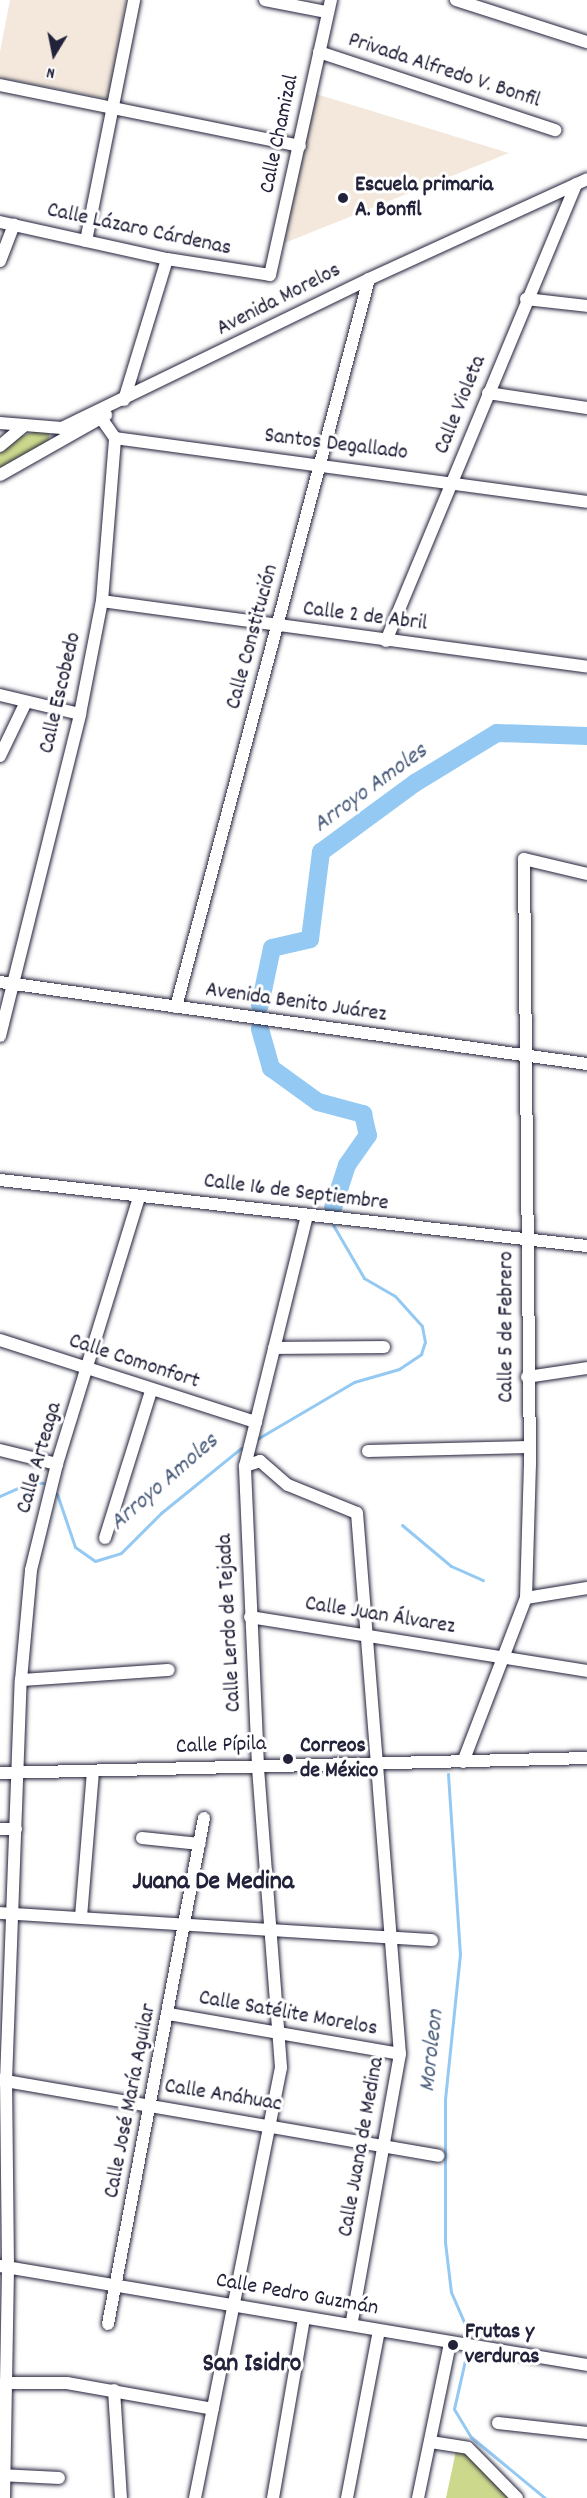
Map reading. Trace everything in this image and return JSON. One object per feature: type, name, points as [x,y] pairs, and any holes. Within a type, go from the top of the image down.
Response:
[{"type":"street","points":[[86,241],[134,0]]},
{"type":"street","points":[[265,0],[329,6]]},
{"type":"street","points":[[456,0],[587,42]]},
{"type":"street","name":"Calle Chamizal","points":[[270,275],[329,6]]},
{"type":"street","name":"Privada Alfredo V. Bonfil","points":[[319,52],[555,130]]},
{"type":"street","points":[[0,85],[112,110],[300,146]]},
{"type":"street","name":"Avenida Morelos","points":[[100,416],[112,406],[369,279],[582,182]]},
{"type":"street","name":"Calle Violeta","points":[[386,641],[526,299],[582,182]]},
{"type":"street","name":"Calle Lázaro Cárdenas","points":[[0,222],[167,259],[270,275]]},
{"type":"street","points":[[0,261],[14,225]]},
{"type":"street","points":[[124,400],[167,259]]},
{"type":"street","name":"Calle Constitución","points":[[176,1007],[234,783],[279,627],[369,279]]},
{"type":"street","points":[[526,299],[585,305]]},
{"type":"street","points":[[488,393],[587,408]]},
{"type":"street","points":[[0,423],[23,428],[62,428],[100,416]]},
{"type":"street","points":[[100,416],[115,438]]},
{"type":"street","points":[[0,475],[100,416]]},
{"type":"street","points":[[0,446],[23,428]]},
{"type":"street","points":[[42,429],[51,434],[52,446]]},
{"type":"street","name":"Santos Degallado","points":[[115,438],[453,481],[587,502]]},
{"type":"street","name":"Calle Escobedo","points":[[0,1036],[5,983],[80,714],[102,601],[115,438]]},
{"type":"street","name":"Calle 2 de Abril","points":[[102,601],[587,668]]},
{"type":"street","points":[[0,695],[80,714]]},
{"type":"street","points":[[0,756],[26,702]]},
{"type":"street","name":"Calle 5 de Febrero","points":[[463,1762],[526,1598],[531,1465],[528,1447],[527,1377],[528,1055],[524,859],[587,874]]},
{"type":"street","name":"Avenida Benito Juárez","points":[[5,983],[587,1064]]},
{"type":"street","name":"Calle 16 de Septiembre","points":[[0,1180],[587,1246]]},
{"type":"street","name":"Calle Arteaga","points":[[4,2497],[1,2475],[5,2383],[3,2080],[13,1914],[21,1680],[31,1570],[57,1464],[88,1371],[139,1197]]},
{"type":"street","points":[[255,1422],[307,1216]]},
{"type":"street","name":"Calle Comonfort","points":[[0,1340],[88,1371],[255,1422]]},
{"type":"street","points":[[274,1348],[384,1347]]},
{"type":"street","points":[[527,1377],[587,1368]]},
{"type":"street","points":[[105,1538],[151,1391]]},
{"type":"street","name":"Calle Lerdo de Tejada","points":[[195,2498],[281,2067],[268,1930],[250,1617],[245,1462],[255,1422]]},
{"type":"street","points":[[368,1451],[528,1447]]},
{"type":"street","points":[[0,1450],[57,1464]]},
{"type":"street","name":"Calle Juana de Medina","points":[[245,1462],[260,1461],[288,1485],[357,1514],[369,1635],[400,2054],[351,2325]]},
{"type":"street","points":[[526,1598],[587,1588]]},
{"type":"street","name":"Calle Juan Álvarez","points":[[250,1617],[587,1671]]},
{"type":"street","points":[[21,1680],[169,1670]]},
{"type":"street","name":"Calle Pípila","points":[[0,1773],[587,1758]]},
{"type":"street","points":[[81,1917],[93,1772]]},
{"type":"street","name":"Calle José María Aguilar","points":[[108,2324],[152,2105],[204,1818]]},
{"type":"street","points":[[0,1828],[16,1829]]},
{"type":"street","points":[[141,1838],[200,1844]]},
{"type":"street","points":[[0,1913],[432,1940]]},
{"type":"street","name":"Calle Satélite Morelos","points":[[169,2014],[400,2054]]},
{"type":"street","name":"Calle Anáhuac","points":[[3,2080],[268,2124],[438,2156]]},
{"type":"street","name":"Calle Pedro Guzmán","points":[[4,2267],[116,2284],[450,2344],[587,2365]]},
{"type":"street","points":[[273,2498],[304,2318]]},
{"type":"street","points":[[347,2498],[379,2331]]},
{"type":"street","points":[[418,2498],[450,2344]]},
{"type":"street","points":[[5,2383],[67,2383],[213,2409]]},
{"type":"street","points":[[114,2390],[121,2498]]},
{"type":"street","points":[[498,2423],[587,2433]]},
{"type":"street","points":[[431,2442],[468,2448],[517,2498]]},
{"type":"street","points":[[1,2475],[59,2478]]},
{"type":"shaded area","points":[[10,0],[126,0],[109,99],[0,78],[0,52]]},
{"type":"shaded area","name":"Escuela primaria A. Bonfil","points":[[313,93],[509,153],[282,244]]},
{"type":"green space","points":[[40,429],[49,433],[50,445],[0,471],[0,453],[22,436]]},
{"type":"green space","points":[[457,2446],[517,2498],[446,2498]]},
{"type":"waterway","name":"Arroyo Amoles","points":[[260,1005],[272,948],[310,939],[321,852],[415,783],[497,733],[587,736]]},
{"type":"waterway","name":"Arroyo Amoles","points":[[260,1029],[271,1068],[318,1102],[363,1114],[368,1135],[347,1165],[333,1208]]},
{"type":"waterway","name":"Arroyo Amoles","points":[[257,1439],[354,1382],[399,1369],[421,1354],[425,1342],[422,1326],[395,1296],[364,1278],[333,1225]]},
{"type":"waterway","name":"Arroyo Amoles","points":[[57,1494],[75,1547],[95,1561],[121,1553],[161,1513],[241,1448]]},
{"type":"waterway","name":"Arroyo Amoles","points":[[0,1496],[31,1482],[43,1483]]},
{"type":"waterway","points":[[402,1525],[451,1566],[483,1580]]},
{"type":"waterway","name":"Moroleon","points":[[448,1774],[460,1954],[445,2099],[445,2242],[451,2292],[467,2329]]},
{"type":"waterway","name":"Moroleon","points":[[466,2356],[454,2409],[471,2437],[545,2498]]},
{"type":"place","name":"Escuela primaria A. Bonfil","points":[[343,198]]},
{"type":"place","name":"Correos de México","points":[[288,1759]]},
{"type":"place","name":"Frutas y verduras","points":[[453,2345]]},
{"type":"district","name":"Juana De Medina","points":[[213,1883]]},
{"type":"district","name":"San Isidro","points":[[252,2365]]}]
